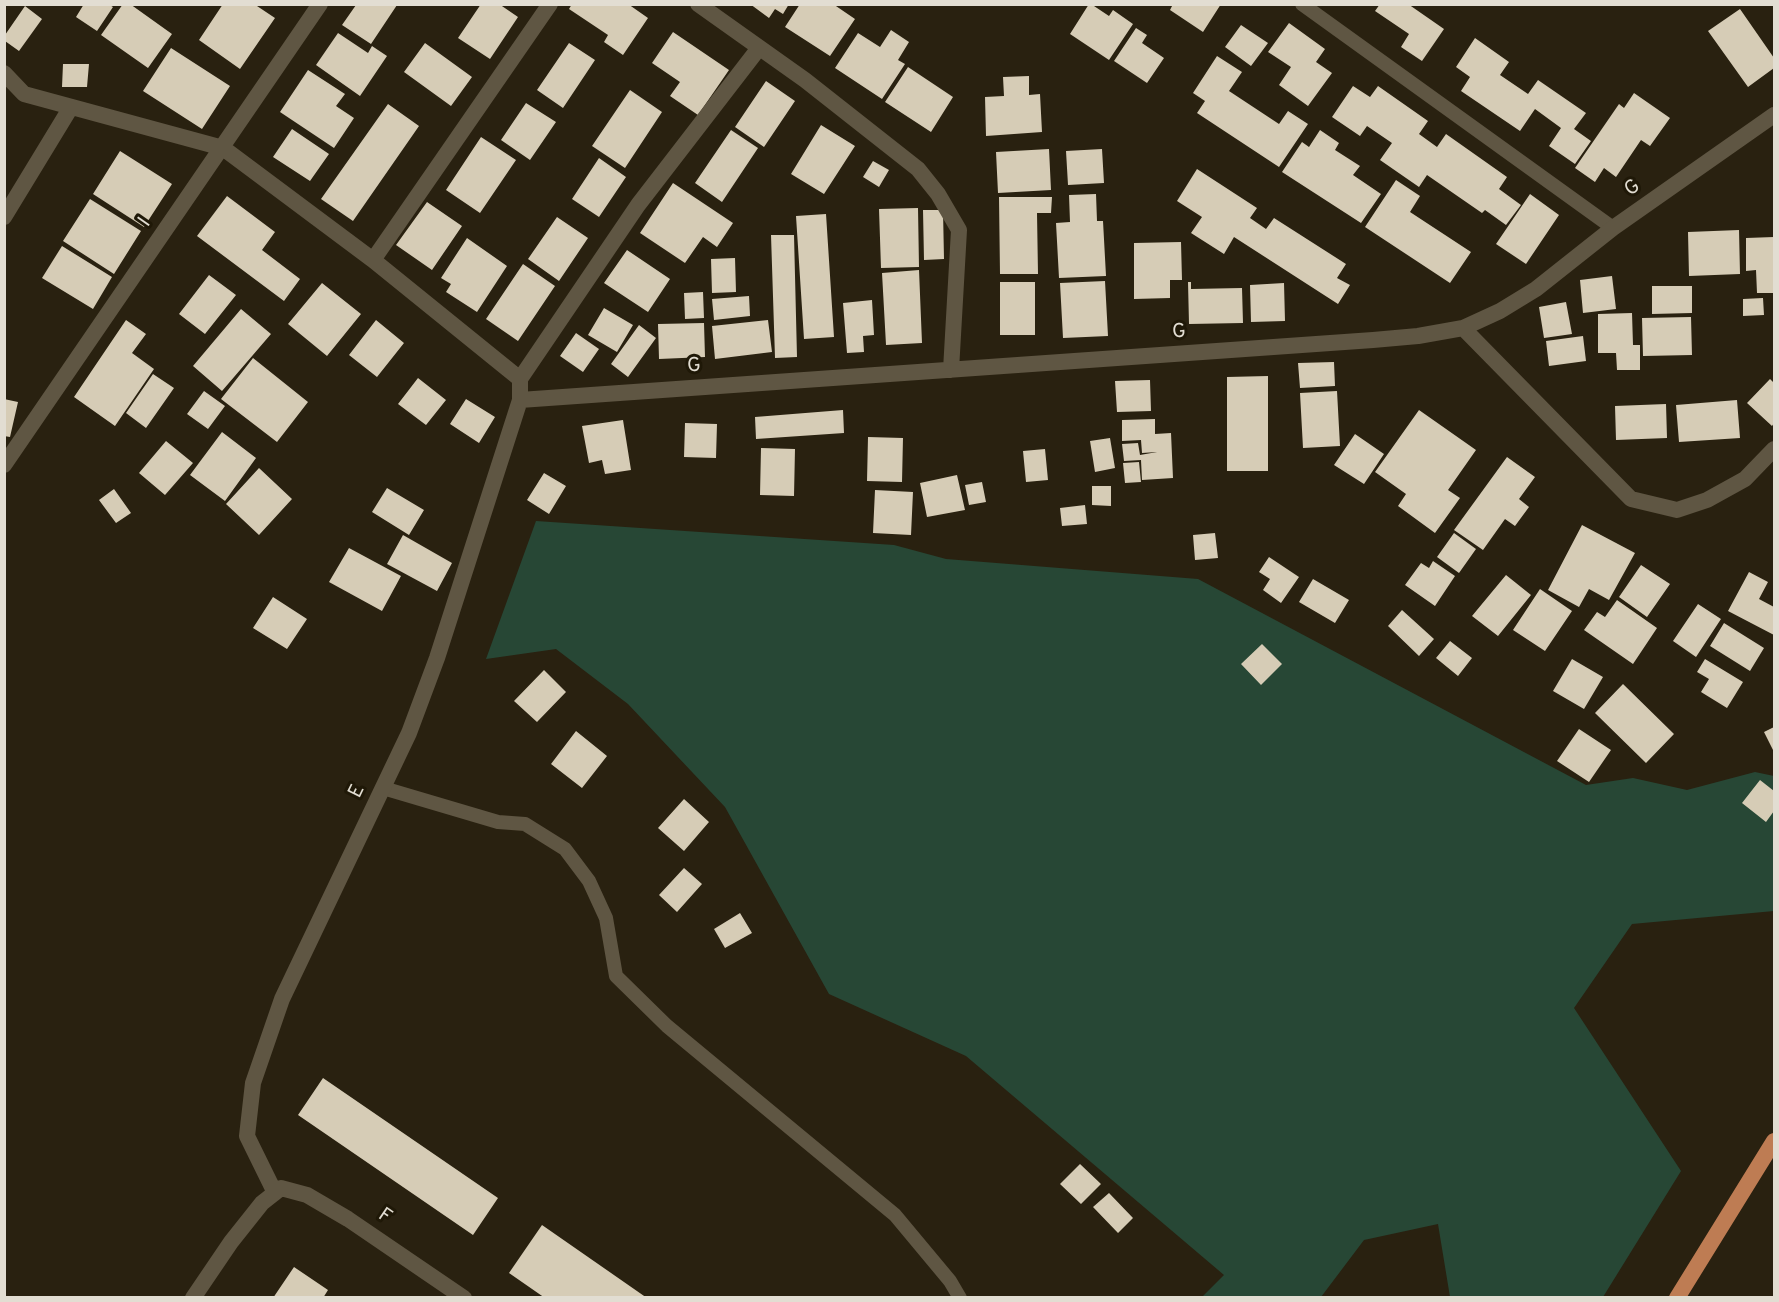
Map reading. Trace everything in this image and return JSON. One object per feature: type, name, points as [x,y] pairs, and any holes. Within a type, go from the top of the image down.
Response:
[{"type":"main road","points":[[1677,1298],[1774,1141]]},
{"type":"street","name":"I","points":[[4,465],[320,4]]},
{"type":"street","points":[[373,260],[550,4]]},
{"type":"street","points":[[698,4],[805,80],[918,169],[938,194],[959,230],[951,370]]},
{"type":"street","points":[[4,73],[24,94],[223,148],[373,260],[520,380],[638,205],[759,48]]},
{"type":"street","points":[[4,217],[70,107]]},
{"type":"street","name":"G","points":[[520,400],[1384,339],[1463,328],[1500,311],[1536,289],[1613,228],[1774,115]]},
{"type":"street","points":[[1463,328],[1630,499],[1677,510],[1707,500],[1745,479],[1774,449]]},
{"type":"street","name":"E","points":[[275,1193],[247,1136],[253,1083],[282,999],[409,734],[437,658],[520,400],[520,380]]},
{"type":"street","name":"F","points":[[275,1193],[281,1188],[308,1195],[348,1218],[464,1298]]},
{"type":"street","points":[[194,1298],[231,1242],[262,1203],[275,1193]]},
{"type":"lane","points":[[1302,4],[1613,228]]},
{"type":"lane","points":[[382,788],[498,822],[525,824],[565,849],[589,881],[606,918],[616,976],[667,1026],[895,1215],[950,1281],[960,1298]]},
{"type":"green space","points":[[536,521],[894,545],[946,559],[1198,579],[1586,785],[1633,778],[1687,790],[1755,772],[1774,776],[1774,911],[1632,924],[1574,1008],[1681,1171],[1603,1297],[1450,1297],[1438,1224],[1364,1240],[1321,1297],[1202,1297],[1224,1275],[966,1056],[829,994],[725,807],[628,704],[556,649],[486,659]]},
{"type":"building","points":[[84,4],[108,4],[113,7],[97,31],[76,17]]},
{"type":"building","points":[[123,4],[130,4],[172,34],[148,68],[101,35]]},
{"type":"building","points":[[223,4],[254,4],[275,18],[240,69],[199,40]]},
{"type":"building","points":[[481,4],[499,4],[518,17],[490,59],[458,38]]},
{"type":"building","points":[[572,4],[628,4],[648,18],[623,55],[604,42],[608,35],[569,9]]},
{"type":"building","points":[[750,4],[789,4],[783,14],[775,9],[769,18]]},
{"type":"building","points":[[800,4],[833,4],[855,19],[830,56],[785,27]]},
{"type":"building","points":[[1089,4],[1109,16],[1113,10],[1133,24],[1109,60],[1070,34]]},
{"type":"building","points":[[1173,4],[1221,4],[1203,32],[1170,10]]},
{"type":"building","points":[[1380,4],[1408,4],[1444,29],[1422,61],[1401,47],[1409,34],[1375,11]]},
{"type":"building","points":[[356,5],[397,5],[371,44],[342,25]]},
{"type":"building","points":[[25,6],[42,19],[19,51],[5,41],[5,35]]},
{"type":"building","points":[[1740,9],[1774,58],[1774,68],[1748,87],[1708,31]]},
{"type":"building","points":[[1289,23],[1325,49],[1316,62],[1332,73],[1308,106],[1279,85],[1291,67],[1268,52]]},
{"type":"building","points":[[1241,25],[1268,43],[1251,66],[1225,47]]},
{"type":"building","points":[[1136,28],[1147,35],[1142,43],[1164,58],[1147,83],[1114,61]]},
{"type":"building","points":[[891,30],[909,42],[898,60],[905,64],[882,99],[835,68],[858,33],[880,47]]},
{"type":"building","points":[[673,32],[729,70],[698,115],[670,96],[680,82],[652,63]]},
{"type":"building","points":[[338,33],[368,53],[372,46],[387,56],[360,96],[316,65]]},
{"type":"building","points":[[1475,38],[1509,62],[1500,75],[1528,94],[1538,80],[1586,113],[1574,129],[1591,141],[1575,164],[1549,146],[1561,128],[1535,109],[1520,131],[1461,91],[1470,77],[1456,67]]},
{"type":"building","points":[[425,43],[472,77],[451,106],[404,72]]},
{"type":"building","points":[[569,43],[595,60],[563,108],[537,90]]},
{"type":"building","points":[[171,48],[230,86],[202,129],[143,91]]},
{"type":"building","points":[[1217,56],[1242,72],[1229,91],[1279,124],[1288,111],[1308,124],[1279,167],[1197,113],[1205,101],[1193,93]]},
{"type":"building","points":[[63,64],[89,64],[87,87],[62,87]]},
{"type":"building","points":[[908,67],[953,97],[931,132],[885,102]]},
{"type":"building","points":[[308,70],[345,94],[336,106],[354,118],[334,148],[280,112]]},
{"type":"building","points":[[1029,76],[1029,95],[1040,94],[1042,132],[986,136],[985,97],[1004,96],[1003,77]]},
{"type":"building","points":[[766,81],[795,101],[764,147],[735,127]]},
{"type":"building","points":[[1353,86],[1370,97],[1378,86],[1428,121],[1419,134],[1437,147],[1446,134],[1507,177],[1499,189],[1521,205],[1506,225],[1485,210],[1482,213],[1427,175],[1419,187],[1380,160],[1392,143],[1367,126],[1360,136],[1332,117]]},
{"type":"building","points":[[630,90],[662,112],[625,168],[592,146]]},
{"type":"building","points":[[1634,93],[1670,118],[1650,146],[1641,140],[1616,177],[1604,168],[1595,182],[1575,168],[1619,104],[1624,108]]},
{"type":"building","points":[[526,103],[556,122],[530,160],[501,140]]},
{"type":"building","points":[[388,104],[419,126],[353,221],[321,199]]},
{"type":"building","points":[[821,125],[855,146],[824,194],[791,174]]},
{"type":"building","points":[[292,129],[329,154],[310,181],[273,157]]},
{"type":"building","points":[[731,130],[758,148],[722,202],[695,183]]},
{"type":"building","points":[[1320,130],[1339,143],[1335,150],[1360,166],[1353,175],[1381,194],[1361,223],[1282,172],[1302,142],[1309,147]]},
{"type":"building","points":[[481,137],[516,160],[480,213],[446,190]]},
{"type":"building","points":[[1049,149],[1051,190],[998,193],[996,152]]},
{"type":"building","points":[[1102,149],[1104,183],[1068,185],[1066,151]]},
{"type":"building","points":[[120,151],[172,184],[144,227],[93,194]]},
{"type":"building","points":[[599,158],[626,177],[599,217],[572,199]]},
{"type":"building","points":[[873,161],[889,170],[879,187],[863,177]]},
{"type":"building","points":[[1197,169],[1257,208],[1250,218],[1266,229],[1274,218],[1346,264],[1337,278],[1350,285],[1338,304],[1234,237],[1224,254],[1191,233],[1202,217],[1177,201]]},
{"type":"building","points":[[1396,180],[1420,196],[1410,212],[1471,252],[1450,283],[1365,227]]},
{"type":"building","points":[[673,183],[733,223],[717,247],[703,237],[685,263],[640,233]]},
{"type":"building","points":[[1096,194],[1097,221],[1103,221],[1106,276],[1059,278],[1056,223],[1070,222],[1069,195]]},
{"type":"building","points":[[1530,194],[1559,215],[1526,264],[1496,244]]},
{"type":"building","points":[[227,196],[275,232],[262,250],[300,279],[284,301],[197,236]]},
{"type":"building","points":[[999,197],[1052,197],[1051,213],[1037,213],[1038,274],[1000,274]]},
{"type":"building","points":[[90,199],[141,231],[114,274],[63,241]]},
{"type":"building","points":[[427,202],[462,226],[432,270],[396,245]]},
{"type":"building","points":[[918,208],[919,267],[881,268],[879,209]]},
{"type":"building","points":[[923,210],[943,210],[944,259],[924,260]]},
{"type":"building","points":[[826,214],[834,337],[804,339],[796,216]]},
{"type":"building","points":[[557,217],[588,238],[559,281],[528,259]]},
{"type":"building","points":[[1739,230],[1740,274],[1689,276],[1688,232]]},
{"type":"building","points":[[771,235],[794,235],[797,357],[775,358]]},
{"type":"building","points":[[1774,237],[1774,293],[1757,293],[1756,270],[1746,271],[1746,238]]},
{"type":"building","points":[[467,238],[507,266],[477,312],[446,292],[451,284],[441,278]]},
{"type":"building","points":[[1181,242],[1182,280],[1170,280],[1170,298],[1134,299],[1134,243]]},
{"type":"building","points":[[62,246],[112,277],[93,309],[42,278]]},
{"type":"building","points":[[627,250],[670,279],[648,312],[604,283]]},
{"type":"building","points":[[735,258],[736,292],[712,293],[711,259]]},
{"type":"building","points":[[523,264],[555,286],[518,341],[486,319]]},
{"type":"building","points":[[919,270],[922,343],[886,345],[882,273]]},
{"type":"building","points":[[209,275],[236,295],[205,334],[179,314]]},
{"type":"building","points":[[1612,276],[1616,309],[1583,313],[1580,280]]},
{"type":"building","points":[[1105,281],[1108,336],[1063,338],[1060,283]]},
{"type":"building","points":[[1000,282],[1035,282],[1035,335],[1000,335]]},
{"type":"building","points":[[1188,282],[1191,282],[1191,289],[1242,288],[1243,323],[1189,324]]},
{"type":"building","points":[[322,283],[361,314],[327,356],[288,324]]},
{"type":"building","points":[[1284,283],[1285,321],[1251,322],[1250,285]]},
{"type":"building","points":[[1652,286],[1692,286],[1692,313],[1652,314]]},
{"type":"building","points":[[703,292],[704,318],[685,319],[684,293]]},
{"type":"building","points":[[749,296],[750,316],[714,320],[712,299]]},
{"type":"building","points":[[1763,298],[1764,315],[1743,316],[1743,299]]},
{"type":"building","points":[[872,300],[874,335],[863,336],[864,352],[847,353],[843,303]]},
{"type":"building","points":[[1566,302],[1572,334],[1544,338],[1539,307]]},
{"type":"building","points":[[604,308],[633,325],[617,352],[588,335]]},
{"type":"building","points":[[241,309],[271,334],[222,391],[193,366]]},
{"type":"building","points":[[1632,313],[1633,345],[1640,345],[1640,370],[1617,370],[1616,353],[1598,353],[1598,314]]},
{"type":"building","points":[[1691,317],[1692,355],[1643,356],[1642,318]]},
{"type":"building","points":[[126,320],[146,334],[132,353],[154,369],[115,426],[74,397]]},
{"type":"building","points":[[376,320],[404,343],[377,377],[349,355]]},
{"type":"building","points":[[768,320],[772,352],[715,359],[712,326]]},
{"type":"building","points":[[704,323],[705,357],[659,359],[658,324]]},
{"type":"building","points":[[639,325],[656,338],[628,377],[611,364]]},
{"type":"building","points":[[576,333],[599,349],[583,372],[560,356]]},
{"type":"building","points":[[1583,336],[1586,361],[1549,366],[1546,341]]},
{"type":"building","points":[[253,358],[308,402],[277,442],[221,399]]},
{"type":"building","points":[[1334,362],[1335,386],[1300,388],[1298,363]]},
{"type":"building","points":[[153,374],[174,388],[146,428],[126,413]]},
{"type":"building","points":[[1268,376],[1268,471],[1227,471],[1227,377]]},
{"type":"building","points":[[418,378],[446,400],[426,425],[398,404]]},
{"type":"building","points":[[1770,379],[1774,383],[1774,423],[1772,426],[1747,403]]},
{"type":"building","points":[[1150,380],[1151,411],[1117,412],[1115,381]]},
{"type":"building","points":[[204,391],[225,406],[208,429],[187,414]]},
{"type":"building","points":[[1337,391],[1340,446],[1303,448],[1300,393]]},
{"type":"building","points":[[4,399],[18,402],[10,437],[4,436]]},
{"type":"building","points":[[466,399],[495,417],[479,443],[450,424]]},
{"type":"building","points":[[1737,400],[1740,438],[1679,442],[1676,405]]},
{"type":"building","points":[[1666,404],[1667,438],[1616,440],[1615,406]]},
{"type":"building","points":[[843,410],[844,433],[756,439],[755,417]]},
{"type":"building","points":[[1419,410],[1476,450],[1448,490],[1460,498],[1435,533],[1398,506],[1406,494],[1375,472]]},
{"type":"building","points":[[1155,419],[1155,434],[1171,433],[1173,478],[1142,480],[1141,460],[1124,461],[1122,444],[1138,443],[1140,455],[1157,452],[1142,453],[1141,440],[1122,441],[1122,420]]},
{"type":"building","points":[[623,420],[631,470],[605,474],[602,460],[589,463],[582,426]]},
{"type":"building","points":[[685,423],[717,424],[716,458],[684,457]]},
{"type":"building","points":[[222,432],[256,458],[225,501],[190,475]]},
{"type":"building","points":[[1355,434],[1384,454],[1364,484],[1334,465]]},
{"type":"building","points":[[868,437],[903,438],[902,482],[867,481]]},
{"type":"building","points":[[1110,438],[1115,468],[1095,472],[1090,441]]},
{"type":"building","points":[[166,441],[193,463],[165,495],[139,473]]},
{"type":"building","points":[[761,448],[795,449],[794,496],[760,495]]},
{"type":"building","points":[[1045,449],[1048,480],[1026,482],[1023,451]]},
{"type":"building","points":[[1507,457],[1535,477],[1519,499],[1529,507],[1515,526],[1505,519],[1483,550],[1454,530]]},
{"type":"building","points":[[1139,462],[1141,482],[1125,483],[1123,463]]},
{"type":"building","points":[[259,468],[292,499],[259,535],[226,504]]},
{"type":"building","points":[[544,473],[566,486],[549,514],[527,500]]},
{"type":"building","points":[[957,475],[965,510],[927,517],[920,483]]},
{"type":"building","points":[[982,482],[986,502],[969,505],[965,485]]},
{"type":"building","points":[[1092,486],[1111,486],[1111,506],[1092,505]]},
{"type":"building","points":[[387,488],[424,510],[409,535],[372,512]]},
{"type":"building","points":[[114,489],[131,513],[116,523],[99,500]]},
{"type":"building","points":[[875,490],[913,492],[911,535],[873,533]]},
{"type":"building","points":[[1085,505],[1087,524],[1062,526],[1060,508]]},
{"type":"building","points":[[1582,525],[1635,553],[1609,600],[1589,589],[1579,607],[1548,590]]},
{"type":"building","points":[[1215,533],[1218,558],[1195,560],[1193,535]]},
{"type":"building","points":[[1454,533],[1476,549],[1459,573],[1437,557]]},
{"type":"building","points":[[403,535],[452,563],[437,591],[387,564]]},
{"type":"building","points":[[349,548],[401,576],[382,611],[329,582]]},
{"type":"building","points":[[1269,557],[1299,577],[1281,603],[1263,590],[1270,579],[1259,572]]},
{"type":"building","points":[[1433,561],[1455,576],[1435,606],[1405,585],[1421,563],[1429,568]]},
{"type":"building","points":[[1641,565],[1670,584],[1647,617],[1619,597]]},
{"type":"building","points":[[1749,572],[1768,582],[1759,599],[1774,607],[1774,635],[1728,611]]},
{"type":"building","points":[[1506,575],[1531,595],[1498,636],[1472,616]]},
{"type":"building","points":[[1313,579],[1349,600],[1335,623],[1299,602]]},
{"type":"building","points":[[1540,589],[1572,611],[1545,651],[1513,630]]},
{"type":"building","points":[[273,597],[307,619],[287,649],[253,628]]},
{"type":"building","points":[[1617,600],[1657,628],[1633,664],[1584,630],[1597,612],[1605,617]]},
{"type":"building","points":[[1698,604],[1721,619],[1696,657],[1673,641]]},
{"type":"building","points":[[1402,610],[1434,639],[1419,656],[1388,626]]},
{"type":"building","points":[[1724,623],[1764,648],[1750,671],[1710,646]]},
{"type":"building","points":[[1450,641],[1472,658],[1458,676],[1436,658]]},
{"type":"building","points":[[1262,644],[1282,664],[1261,685],[1241,664]]},
{"type":"building","points":[[1572,659],[1603,677],[1584,709],[1553,691]]},
{"type":"building","points":[[1705,659],[1743,682],[1727,708],[1701,692],[1709,679],[1697,672]]},
{"type":"building","points":[[544,670],[566,692],[537,722],[514,701]]},
{"type":"building","points":[[1623,684],[1674,734],[1646,763],[1595,713]]},
{"type":"building","points":[[1774,727],[1774,752],[1764,732]]},
{"type":"building","points":[[1579,729],[1611,750],[1589,782],[1557,761]]},
{"type":"building","points":[[576,731],[607,756],[582,788],[551,764]]},
{"type":"building","points":[[1760,780],[1774,791],[1774,811],[1766,822],[1742,803]]},
{"type":"building","points":[[684,799],[709,822],[684,851],[658,828]]},
{"type":"building","points":[[684,868],[702,884],[677,912],[659,895]]},
{"type":"building","points":[[740,913],[752,933],[725,948],[714,929]]},
{"type":"building","points":[[323,1078],[498,1198],[473,1235],[298,1115]]},
{"type":"building","points":[[1080,1164],[1101,1184],[1081,1204],[1060,1184]]},
{"type":"building","points":[[1109,1193],[1133,1218],[1118,1233],[1093,1207]]},
{"type":"building","points":[[542,1225],[647,1298],[545,1298],[509,1273]]},
{"type":"building","points":[[294,1267],[328,1290],[323,1298],[273,1298]]}]
